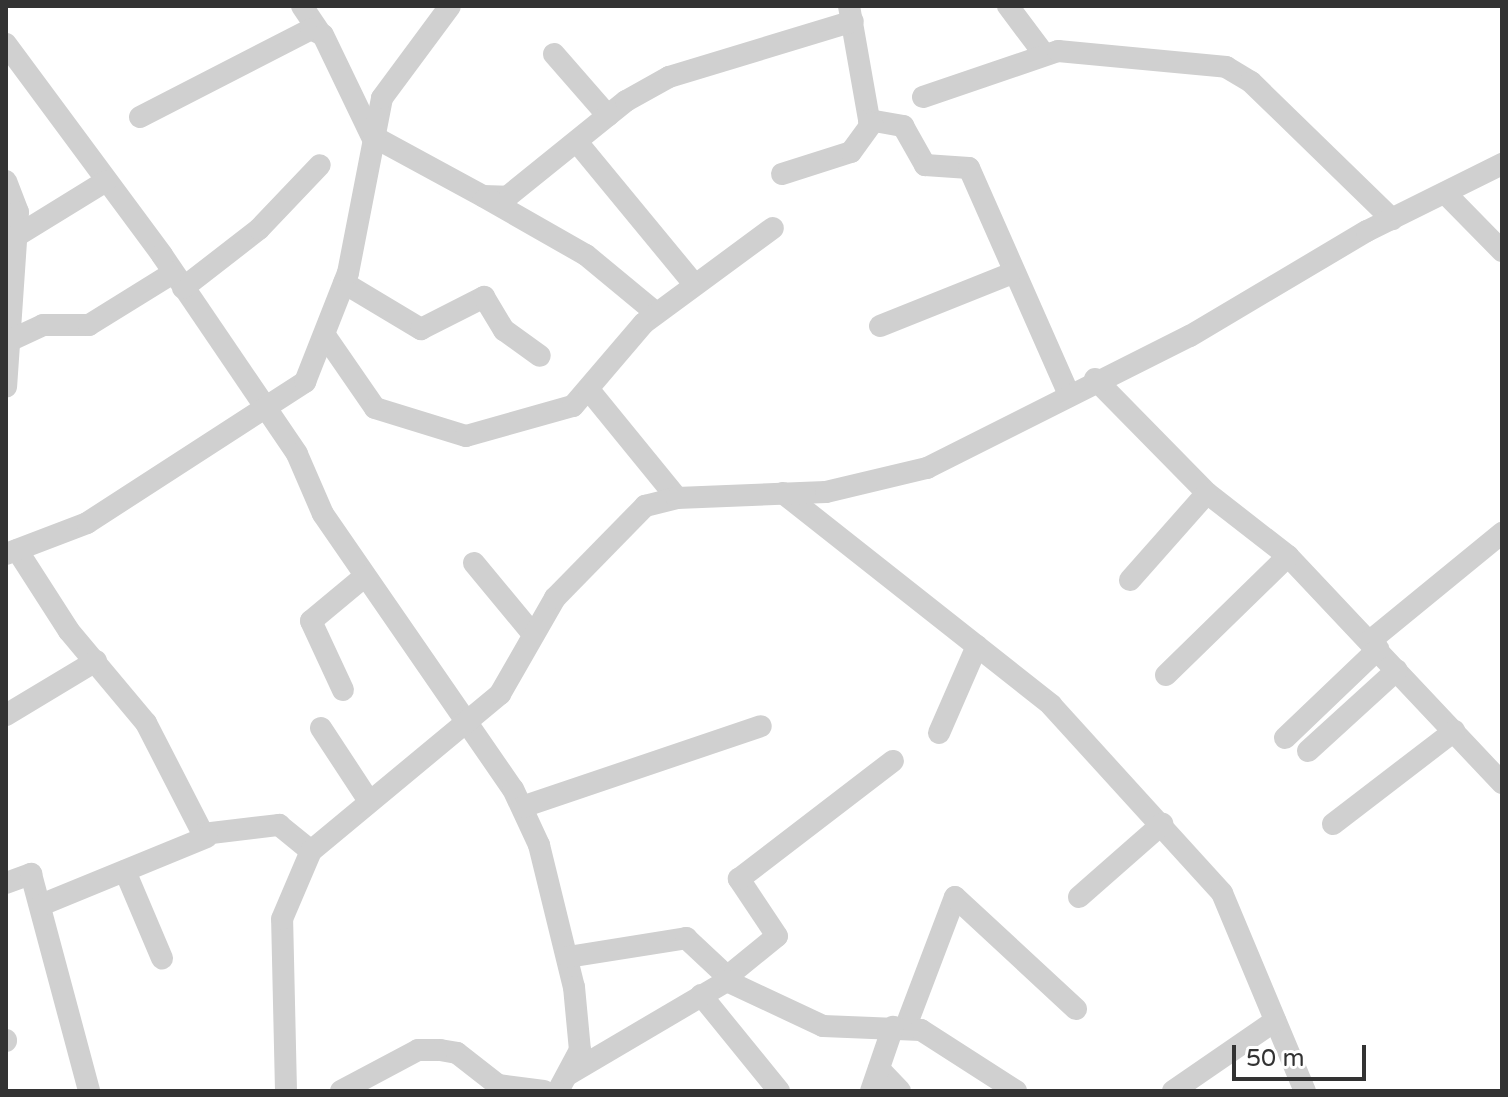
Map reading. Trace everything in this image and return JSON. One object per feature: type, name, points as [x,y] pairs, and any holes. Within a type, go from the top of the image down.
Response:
[{"type":"street","points":[[302,6],[319,31],[376,141],[483,196],[586,255],[656,313]]},
{"type":"street","points":[[207,837],[146,723],[12,552],[87,523],[265,412],[305,382],[326,337],[344,283],[390,79],[450,6]]},
{"type":"street","points":[[1008,6],[1044,54]]},
{"type":"street","points":[[483,196],[519,191],[608,116],[669,77],[851,14],[872,123],[851,152],[782,174]]},
{"type":"street","points":[[140,117],[302,32],[319,31]]},
{"type":"street","points":[[6,44],[178,280],[265,412],[365,576],[522,807],[539,845],[568,957],[580,1050],[563,1083]]},
{"type":"street","points":[[923,97],[1044,54],[1077,52],[1238,72],[1392,219]]},
{"type":"street","points":[[554,54],[608,116]]},
{"type":"street","points":[[872,123],[903,126],[925,165],[969,168],[1010,274],[1069,395]]},
{"type":"street","points":[[577,142],[695,285]]},
{"type":"street","points":[[286,1091],[282,919],[311,851],[369,801],[468,725],[500,694],[531,632],[612,535],[645,506],[677,498],[826,492],[927,468],[1095,379],[1190,336],[1392,219],[1502,164]]},
{"type":"street","points":[[11,340],[43,325],[89,325],[178,280],[259,229],[320,165]]},
{"type":"street","points":[[6,181],[18,212],[6,387]]},
{"type":"street","points":[[15,237],[106,181]]},
{"type":"street","points":[[1446,194],[1502,251]]},
{"type":"street","points":[[326,337],[375,408],[453,435],[564,410],[589,390],[656,313],[773,228]]},
{"type":"street","points":[[880,326],[1010,274]]},
{"type":"street","points":[[344,283],[421,329],[484,297],[512,338],[540,356]]},
{"type":"street","points":[[1095,379],[1207,493],[1288,556],[1502,783]]},
{"type":"street","points":[[589,390],[677,498]]},
{"type":"street","points":[[783,493],[1080,731],[1162,824],[1229,902],[1305,1091]]},
{"type":"street","points":[[1130,580],[1207,493]]},
{"type":"street","points":[[1285,738],[1374,645],[1502,533]]},
{"type":"street","points":[[1166,675],[1288,556]]},
{"type":"street","points":[[474,563],[531,632]]},
{"type":"street","points":[[343,690],[311,621],[365,576]]},
{"type":"street","points":[[939,733],[977,646]]},
{"type":"street","points":[[6,715],[96,661]]},
{"type":"street","points":[[1308,751],[1397,670]]},
{"type":"street","points":[[522,807],[761,726]]},
{"type":"street","points":[[321,728],[369,801]]},
{"type":"street","points":[[1333,824],[1454,731]]},
{"type":"street","points":[[563,1083],[730,978],[777,936],[739,879],[893,761]]},
{"type":"street","points":[[1079,897],[1162,824]]},
{"type":"street","points":[[41,905],[207,837],[279,825],[311,851]]},
{"type":"street","points":[[125,871],[162,958]]},
{"type":"street","points":[[6,883],[31,874],[89,1091]]},
{"type":"street","points":[[871,1091],[955,897],[1076,1009]]},
{"type":"street","points":[[568,957],[686,938],[730,978],[823,1026],[900,1027],[1016,1091]]},
{"type":"street","points":[[701,995],[779,1091]]},
{"type":"street","points":[[1173,1091],[1275,1021]]},
{"type":"street","points":[[341,1091],[375,1082],[418,1050],[457,1053],[498,1085],[544,1091]]},
{"type":"street","points":[[879,1069],[900,1091]]}]
